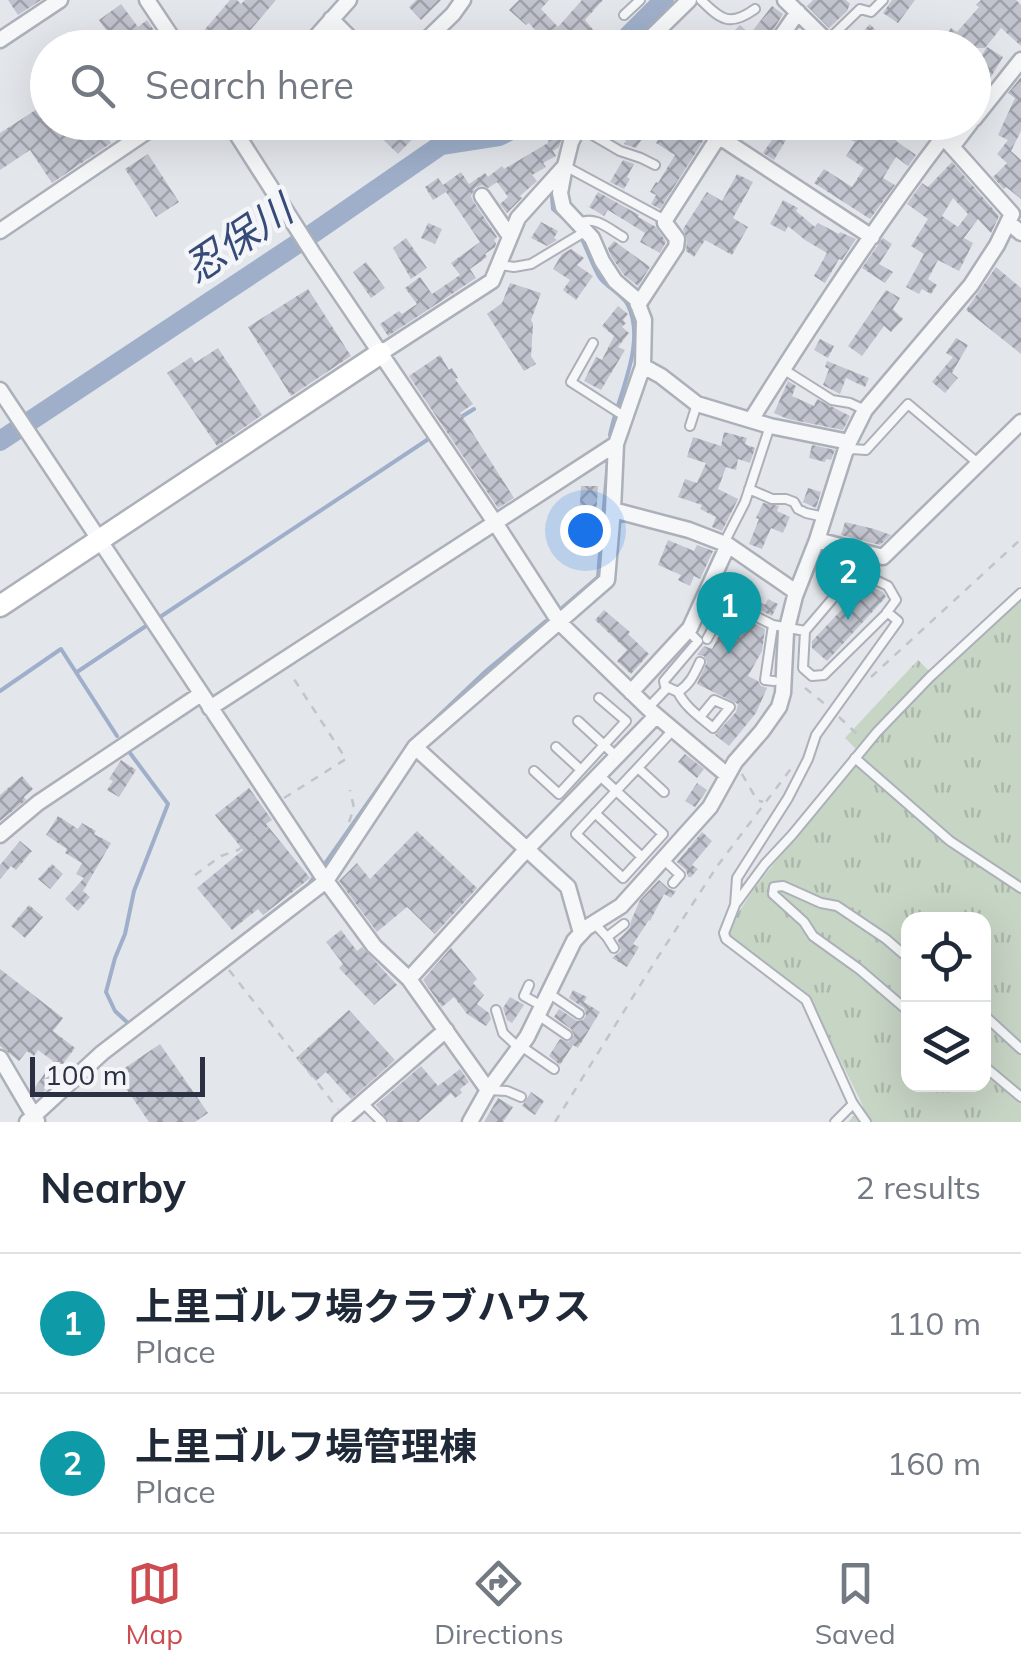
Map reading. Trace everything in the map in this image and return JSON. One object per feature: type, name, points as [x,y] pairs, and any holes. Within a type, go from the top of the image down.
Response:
[{"type":"street","points":[[0,40],[60,0]]},
{"type":"street","points":[[147,0],[167,30]]},
{"type":"street","points":[[322,30],[349,0]]},
{"type":"street","points":[[437,30],[463,0]]},
{"type":"street","points":[[658,30],[689,0]]},
{"type":"street","points":[[786,0],[817,30]]},
{"type":"street","points":[[786,30],[798,12]]},
{"type":"street","points":[[331,19],[342,30]]},
{"type":"street","points":[[991,98],[1020,64]]},
{"type":"street","points":[[0,231],[134,140]]},
{"type":"street","points":[[243,140],[314,255],[560,623],[673,730],[731,768]]},
{"type":"street","points":[[0,1058],[32,1120],[102,1053],[326,881],[415,747],[607,580],[616,444],[643,366],[644,320],[636,299],[615,281],[592,238],[563,207],[560,193],[572,140]]},
{"type":"street","points":[[638,305],[676,247],[677,239],[666,220],[716,140]]},
{"type":"street","points":[[724,140],[872,236]]},
{"type":"street","points":[[750,420],[901,193],[950,140]]},
{"type":"street","points":[[470,1122],[520,1047],[574,941],[621,906],[710,807],[731,768],[780,707],[784,693],[780,626],[817,540],[846,448],[866,410],[971,285],[1012,214],[948,142]]},
{"type":"street","points":[[0,606],[492,281],[518,218],[564,166]]},
{"type":"street","points":[[482,196],[509,235]]},
{"type":"street","points":[[1008,222],[1021,232]]},
{"type":"street","points":[[643,366],[697,404],[846,448]]},
{"type":"street","points":[[0,390],[326,881],[374,946],[409,979],[488,1090]]},
{"type":"street","points":[[817,540],[883,557],[1021,422]]},
{"type":"street","points":[[210,708],[616,444]]},
{"type":"street","points":[[613,510],[688,530],[726,545],[796,592]]},
{"type":"street","points":[[631,692],[700,640],[726,545]]},
{"type":"street","points":[[0,835],[38,802],[201,694]]},
{"type":"street","points":[[409,979],[617,757],[652,712]]},
{"type":"street","points":[[415,747],[568,886],[581,933]]},
{"type":"street","points":[[343,1120],[446,1030]]},
{"type":"lane","points":[[624,15],[640,0]]},
{"type":"lane","points":[[701,0],[726,19],[736,20],[755,8]]},
{"type":"lane","points":[[843,30],[860,9],[871,12],[883,0]]},
{"type":"lane","points":[[604,140],[655,165]]},
{"type":"lane","points":[[564,166],[666,220]]},
{"type":"lane","points":[[498,264],[531,264],[582,227],[587,219],[623,238]]},
{"type":"lane","points":[[593,343],[571,382],[627,418]]},
{"type":"lane","points":[[783,368],[832,400],[850,402],[866,410]]},
{"type":"lane","points":[[690,426],[697,404]]},
{"type":"lane","points":[[846,448],[866,450],[908,404],[979,464]]},
{"type":"lane","points":[[726,545],[770,426]]},
{"type":"lane","points":[[749,489],[772,499],[786,499],[806,513],[824,517]]},
{"type":"lane","points":[[865,575],[888,586],[896,600],[824,675],[812,676],[803,668],[805,631],[846,583],[865,575]]},
{"type":"lane","points":[[866,1122],[852,1102],[806,1000],[726,939],[724,933],[735,905],[765,864],[877,732],[1021,593]]},
{"type":"lane","points":[[700,717],[664,681],[727,602],[780,626],[805,631]]},
{"type":"lane","points":[[735,905],[737,878],[788,798],[816,735],[898,621],[888,612]]},
{"type":"lane","points":[[774,681],[765,680],[780,626]]},
{"type":"lane","points":[[678,692],[691,682],[700,662]]},
{"type":"lane","points":[[652,712],[667,688]]},
{"type":"lane","points":[[534,771],[559,794],[626,721],[599,698]]},
{"type":"lane","points":[[578,721],[617,757]]},
{"type":"lane","points":[[599,776],[616,792],[663,834],[622,878],[576,834],[616,792],[673,730]]},
{"type":"lane","points":[[556,746],[581,770]]},
{"type":"lane","points":[[855,758],[950,840],[1021,888]]},
{"type":"lane","points":[[638,768],[664,792]]},
{"type":"lane","points":[[596,813],[642,857]]},
{"type":"lane","points":[[662,858],[680,874],[673,883]]},
{"type":"lane","points":[[901,952],[837,906],[783,886],[774,887],[772,894],[804,922],[813,936],[901,1006]]},
{"type":"lane","points":[[594,923],[614,948]]},
{"type":"lane","points":[[607,937],[624,924]]},
{"type":"lane","points":[[529,984],[524,996],[579,1014]]},
{"type":"lane","points":[[543,1005],[567,1035]]},
{"type":"lane","points":[[496,1010],[504,1033],[554,1069]]},
{"type":"lane","points":[[991,1022],[1021,1048]]},
{"type":"lane","points":[[991,1072],[1021,1097]]},
{"type":"lane","points":[[488,1090],[521,1097]]},
{"type":"lane","points":[[835,1122],[852,1102]]},
{"type":"lane","points":[[363,1103],[382,1122]]},
{"type":"path","points":[[862,685],[1021,539]]},
{"type":"path","points":[[195,874],[221,856],[238,850],[278,811],[346,759],[286,668]]},
{"type":"path","points":[[555,1122],[718,865],[794,764]]},
{"type":"path","points":[[731,768],[757,800],[765,802]]},
{"type":"path","points":[[348,827],[354,808],[350,790]]},
{"type":"path","points":[[221,961],[343,1120]]},
{"type":"green space","points":[[1021,598],[1021,1122],[848,1122],[863,1106],[810,999],[727,933],[759,882],[862,755],[845,738],[918,660],[936,678]]},
{"type":"building","points":[[8,0],[41,0],[18,15]]},
{"type":"building","points":[[230,0],[241,4],[245,0],[276,0],[250,30],[204,30]]},
{"type":"building","points":[[416,0],[441,0],[421,20],[409,7]]},
{"type":"building","points":[[519,0],[549,0],[541,9],[558,27],[582,0],[603,0],[585,20],[593,30],[535,30],[509,10]]},
{"type":"building","points":[[813,0],[846,0],[850,4],[829,28],[807,6]]},
{"type":"building","points":[[892,0],[915,0],[898,23],[883,13]]},
{"type":"building","points":[[981,0],[1016,0],[1021,5],[1021,46],[1001,28],[991,40],[991,30],[959,30],[979,7],[976,5]]},
{"type":"building","points":[[121,4],[138,27],[147,20],[154,30],[106,30],[99,20]]},
{"type":"building","points":[[772,6],[783,14],[773,30],[753,30]]},
{"type":"building","points":[[991,50],[1003,57],[991,77]]},
{"type":"building","points":[[1021,77],[1021,131],[1011,151],[1021,160],[1021,199],[993,177],[1007,163],[997,154],[1008,140],[998,135],[1015,98],[1008,93]]},
{"type":"building","points":[[30,114],[30,140],[111,143],[52,183],[30,150],[0,170],[0,133]]},
{"type":"building","points":[[384,140],[412,140],[398,154]]},
{"type":"building","points":[[553,140],[561,140],[553,151],[556,156],[532,175],[537,181],[507,213],[500,204],[508,197],[497,182],[488,188],[475,188],[471,196],[497,237],[495,247],[470,269],[476,278],[388,336],[380,324],[417,304],[405,288],[420,277],[432,294],[460,275],[451,263],[480,242],[446,192],[433,200],[425,187],[438,178],[443,185],[461,172],[469,184],[485,173],[488,177],[502,166],[504,169]]},
{"type":"building","points":[[626,140],[641,140],[636,148],[624,144]]},
{"type":"building","points":[[704,140],[660,209],[651,204],[656,195],[650,192],[675,155],[656,143]]},
{"type":"building","points":[[772,140],[786,140],[774,160],[763,153]]},
{"type":"building","points":[[851,140],[897,140],[916,155],[908,166],[896,157],[883,178],[895,185],[870,219],[814,183],[824,169],[852,187],[864,168],[846,156],[855,142]]},
{"type":"building","points":[[148,154],[179,202],[156,217],[125,169]]},
{"type":"building","points":[[623,160],[634,164],[624,189],[610,182]]},
{"type":"building","points":[[952,162],[999,216],[991,233],[978,219],[964,238],[973,243],[959,271],[938,260],[928,279],[937,285],[931,294],[922,289],[919,294],[906,287],[924,254],[911,246],[928,219],[907,204],[922,183],[928,187]],"holes":[[[953,198],[968,214],[958,227],[942,216]]]},
{"type":"building","points":[[737,174],[753,182],[733,218],[748,227],[732,255],[705,240],[694,257],[686,251],[683,229],[707,192],[722,201]]},
{"type":"building","points":[[598,192],[656,227],[666,242],[660,253],[640,242],[645,233],[608,210],[604,216],[589,207]]},
{"type":"building","points":[[783,200],[798,208],[796,211],[815,227],[818,223],[856,239],[825,283],[814,276],[827,253],[788,226],[785,232],[770,224]]},
{"type":"building","points":[[541,222],[558,231],[554,238],[557,240],[547,246],[531,238]]},
{"type":"building","points":[[428,223],[442,229],[435,244],[421,238]]},
{"type":"building","points":[[406,238],[427,268],[411,279],[393,248]]},
{"type":"building","points":[[883,238],[892,244],[879,264],[893,272],[885,283],[862,268]]},
{"type":"building","points":[[614,241],[650,267],[638,286],[624,275],[611,256],[608,248]]},
{"type":"building","points":[[571,249],[584,258],[577,265],[593,276],[576,300],[563,290],[570,280],[553,269],[562,254]]},
{"type":"building","points":[[366,262],[385,288],[371,298],[353,272]]},
{"type":"building","points":[[996,267],[1021,288],[1021,354],[966,310]]},
{"type":"building","points":[[510,283],[541,293],[531,320],[531,356],[536,364],[524,371],[487,314],[502,303]]},
{"type":"building","points":[[308,289],[351,356],[291,396],[248,327]]},
{"type":"building","points":[[886,290],[900,298],[893,309],[903,319],[891,332],[884,326],[862,356],[848,346]]},
{"type":"building","points":[[618,306],[628,314],[622,327],[629,333],[618,347],[625,350],[601,390],[584,381],[596,357],[602,360],[614,336],[602,326]]},
{"type":"building","points":[[956,338],[968,345],[952,373],[958,378],[945,393],[932,382],[953,357],[946,353]]},
{"type":"building","points":[[820,339],[834,346],[828,358],[814,350]]},
{"type":"building","points":[[218,348],[262,415],[217,446],[167,373],[191,357],[195,363]]},
{"type":"building","points":[[440,355],[473,404],[460,413],[514,498],[498,508],[409,376]]},
{"type":"building","points":[[827,361],[869,378],[865,387],[846,378],[840,394],[823,385],[829,369],[825,367]]},
{"type":"building","points":[[788,381],[796,386],[792,396],[814,406],[817,399],[850,416],[843,430],[774,413]]},
{"type":"building","points":[[724,432],[747,438],[745,444],[755,448],[750,463],[738,459],[736,470],[726,467],[718,489],[738,499],[722,531],[712,527],[716,517],[700,509],[702,505],[678,497],[685,479],[697,483],[706,463],[687,457],[693,437],[721,446]]},
{"type":"building","points":[[812,445],[835,450],[831,460],[809,458]]},
{"type":"building","points":[[581,486],[598,486],[596,519],[579,518]]},
{"type":"building","points":[[808,488],[821,492],[816,508],[803,502]]},
{"type":"building","points":[[763,503],[779,506],[777,511],[790,517],[783,533],[771,528],[762,549],[749,544]]},
{"type":"building","points":[[845,522],[891,535],[880,545],[841,535]]},
{"type":"building","points":[[668,540],[694,551],[697,545],[713,551],[700,579],[694,576],[690,586],[678,580],[681,575],[658,565]]},
{"type":"building","points":[[866,584],[886,597],[827,661],[812,648],[812,641]]},
{"type":"building","points":[[748,595],[765,605],[768,599],[778,604],[772,616],[744,602]]},
{"type":"building","points":[[604,610],[649,654],[631,674],[617,661],[627,650],[595,620]]},
{"type":"building","points":[[731,612],[765,629],[762,651],[748,676],[767,688],[756,713],[729,746],[715,735],[736,712],[738,704],[697,684],[707,662],[704,656],[697,655],[704,646],[712,649]]},
{"type":"building","points":[[685,754],[704,769],[697,778],[678,762]]},
{"type":"building","points":[[121,760],[136,770],[119,797],[107,790]]},
{"type":"building","points":[[22,776],[33,789],[24,797],[26,800],[0,821],[0,795]]},
{"type":"building","points":[[697,783],[707,790],[695,807],[685,801]]},
{"type":"building","points":[[249,788],[272,820],[266,824],[310,878],[263,915],[258,909],[232,930],[197,888],[243,850],[215,815]]},
{"type":"building","points":[[58,816],[78,829],[82,823],[111,843],[83,891],[90,897],[78,911],[65,899],[84,878],[76,874],[82,863],[46,835]]},
{"type":"building","points":[[417,831],[477,888],[435,934],[407,907],[377,932],[339,881],[357,863],[370,879]]},
{"type":"building","points":[[702,832],[712,841],[692,865],[698,869],[688,877],[677,862]]},
{"type":"building","points":[[20,841],[32,851],[16,870],[11,866],[0,879],[0,865]]},
{"type":"building","points":[[52,864],[63,874],[50,889],[38,879]]},
{"type":"building","points":[[659,880],[676,891],[671,898],[664,894],[633,944],[639,947],[627,967],[612,958],[621,951],[618,940],[630,928],[640,900]]},
{"type":"building","points":[[29,905],[43,917],[25,938],[11,926]]},
{"type":"building","points":[[341,930],[357,951],[362,947],[397,985],[374,1005],[339,968],[343,964],[326,942]]},
{"type":"building","points":[[451,948],[477,979],[473,983],[484,995],[477,1004],[491,1019],[486,1026],[467,1014],[454,997],[442,1007],[423,980]]},
{"type":"building","points":[[0,969],[63,1018],[53,1031],[75,1048],[59,1069],[63,1072],[59,1078],[39,1097],[32,1092],[53,1061],[38,1050],[34,1056],[27,1051],[19,1061],[0,1046]]},
{"type":"building","points":[[573,990],[587,997],[584,1002],[600,1012],[578,1048],[573,1045],[560,1065],[549,1056],[560,1039],[569,1042],[574,1035],[554,1017],[559,1009],[577,1021],[586,1016],[584,1008],[569,998]]},
{"type":"building","points":[[510,997],[524,1005],[512,1023],[503,1008]]},
{"type":"building","points":[[349,1010],[395,1060],[351,1099],[326,1072],[316,1081],[296,1058]]},
{"type":"building","points":[[160,1044],[208,1113],[195,1122],[149,1122],[116,1074]]},
{"type":"building","points":[[421,1066],[438,1086],[460,1069],[469,1082],[460,1089],[462,1093],[455,1098],[451,1093],[418,1122],[389,1122],[376,1105]]},
{"type":"building","points":[[531,1092],[544,1101],[535,1115],[522,1106]]},
{"type":"building","points":[[498,1098],[513,1107],[503,1122],[484,1122]]},
{"type":"waterway","name":"忍保川","points":[[634,30],[664,0]]},
{"type":"waterway","name":"忍保川","points":[[0,441],[441,145],[473,140]]},
{"type":"waterway","points":[[552,197],[553,209],[567,221]]},
{"type":"waterway","points":[[580,235],[600,278],[625,301],[633,320],[629,370],[610,435]]},
{"type":"waterway","points":[[461,417],[474,409]]},
{"type":"waterway","points":[[157,619],[433,436]]},
{"type":"waterway","points":[[562,608],[598,577],[608,460]]},
{"type":"waterway","points":[[426,728],[546,621]]},
{"type":"waterway","points":[[77,672],[149,624]]},
{"type":"waterway","points":[[0,691],[61,649],[117,736]]},
{"type":"waterway","points":[[129,1024],[115,1011],[106,992],[134,891],[168,804],[130,753]]},
{"type":"waterway","points":[[322,868],[400,757]]},
{"type":"waterway","points":[[156,1003],[316,875]]},
{"type":"place","name":"上里ゴルフ場管理棟","points":[[848,620]]},
{"type":"place","name":"上里ゴルフ場クラブハウス","points":[[729,654]]}]
